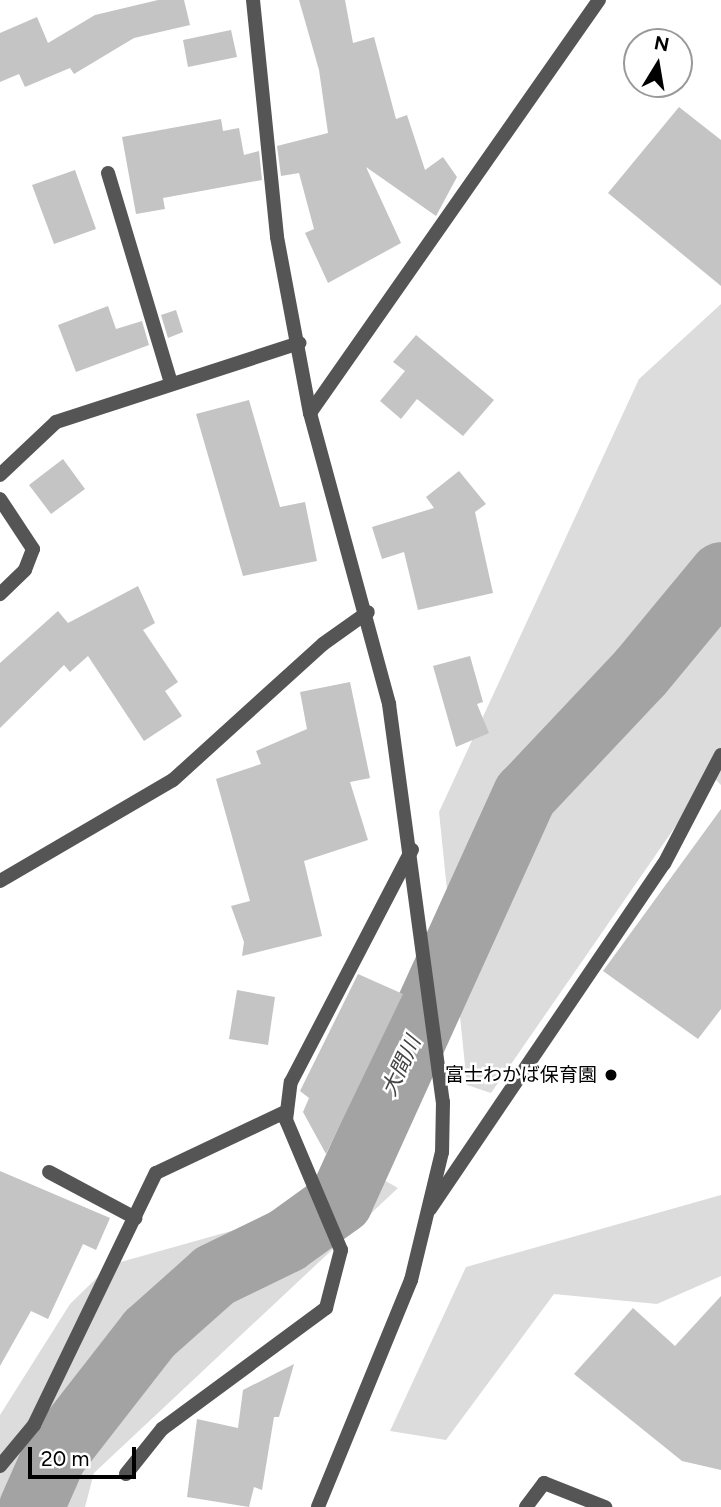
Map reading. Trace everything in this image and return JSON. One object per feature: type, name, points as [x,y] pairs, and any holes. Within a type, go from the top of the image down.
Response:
[{"type":"street","points":[[253,0],[277,237],[310,413],[368,612],[421,906],[443,1102],[442,1152],[411,1280],[318,1507]]},
{"type":"street","points":[[310,413],[599,0]]},
{"type":"street","points":[[108,173],[171,383]]},
{"type":"street","points":[[0,475],[56,422],[299,343]]},
{"type":"street","points":[[0,499],[33,549],[25,570],[0,594]]},
{"type":"street","points":[[0,881],[173,780],[323,644],[368,612]]},
{"type":"street","points":[[430,1209],[664,864],[721,755]]},
{"type":"street","points":[[126,1474],[162,1429],[326,1308],[341,1250],[307,1171],[287,1111],[291,1082],[412,850]]},
{"type":"street","points":[[0,1466],[34,1425],[156,1173],[287,1111]]},
{"type":"street","points":[[49,1172],[135,1218]]},
{"type":"street","points":[[527,1507],[544,1483],[605,1507]]},
{"type":"shaded area","points":[[721,304],[721,785],[711,775],[491,1093],[467,1085],[439,812],[639,379]]},
{"type":"shaded area","points":[[368,1171],[398,1188],[94,1473],[85,1507],[0,1507],[0,1415],[70,1304],[110,1265],[249,1226]]},
{"type":"shaded area","points":[[721,1195],[721,1276],[657,1304],[554,1294],[446,1440],[390,1431],[466,1267]]},
{"type":"building","points":[[158,0],[184,0],[190,25],[134,38],[74,74],[70,68],[25,87],[19,74],[0,82],[0,33],[37,17],[48,43],[95,15]]},
{"type":"building","points":[[299,0],[345,0],[353,43],[374,37],[396,119],[407,115],[425,170],[443,157],[457,177],[436,216],[366,167],[401,243],[328,283],[305,233],[314,229],[299,173],[281,176],[277,146],[328,133],[319,70]]},
{"type":"building","points":[[231,30],[237,57],[188,67],[183,40]]},
{"type":"building","points":[[679,107],[721,140],[721,286],[608,193]]},
{"type":"building","points":[[221,119],[223,131],[239,128],[244,155],[259,151],[262,180],[163,198],[165,209],[136,214],[122,137]]},
{"type":"building","points":[[75,170],[96,229],[54,244],[32,185]]},
{"type":"building","points":[[108,306],[116,329],[142,321],[149,345],[76,372],[58,325]]},
{"type":"building","points":[[176,310],[183,332],[168,338],[161,315]]},
{"type":"building","points":[[416,335],[494,400],[463,436],[417,399],[401,419],[380,401],[405,371],[393,362]]},
{"type":"building","points":[[249,400],[280,507],[305,502],[317,561],[243,576],[196,414]]},
{"type":"building","points":[[63,459],[85,489],[51,514],[29,485]]},
{"type":"building","points":[[459,471],[486,504],[475,512],[493,593],[418,610],[404,552],[382,559],[372,527],[434,508],[426,497]]},
{"type":"building","points":[[138,586],[155,623],[143,630],[178,682],[165,691],[182,716],[144,741],[88,656],[70,672],[64,665],[0,728],[0,663],[58,611],[68,623]]},
{"type":"building","points":[[470,656],[483,702],[477,704],[489,733],[456,747],[433,666]]},
{"type":"building","points":[[350,682],[370,778],[350,782],[368,840],[304,861],[322,936],[242,956],[244,942],[231,906],[250,901],[216,779],[261,764],[256,751],[307,729],[300,692]]},
{"type":"building","points":[[721,809],[721,1009],[698,1039],[603,971]]},
{"type":"building","points":[[358,974],[403,994],[326,1154],[303,1112],[309,1098],[300,1091]]},
{"type":"building","points":[[237,990],[275,997],[268,1045],[229,1039]]},
{"type":"building","points":[[0,1171],[110,1218],[96,1250],[83,1244],[48,1319],[31,1311],[0,1366]]},
{"type":"building","points":[[721,1296],[721,1470],[682,1461],[574,1374],[633,1308],[675,1346]]},
{"type":"building","points":[[294,1364],[279,1417],[274,1417],[262,1490],[254,1487],[249,1507],[187,1497],[197,1419],[238,1428],[243,1390]]},
{"type":"waterway","name":"大間川","points":[[31,1507],[54,1455],[149,1333],[214,1275],[286,1240],[340,1201],[525,794],[640,672],[721,574]]},
{"type":"place","name":"富士わかば保育園","points":[[611,1075]]}]
